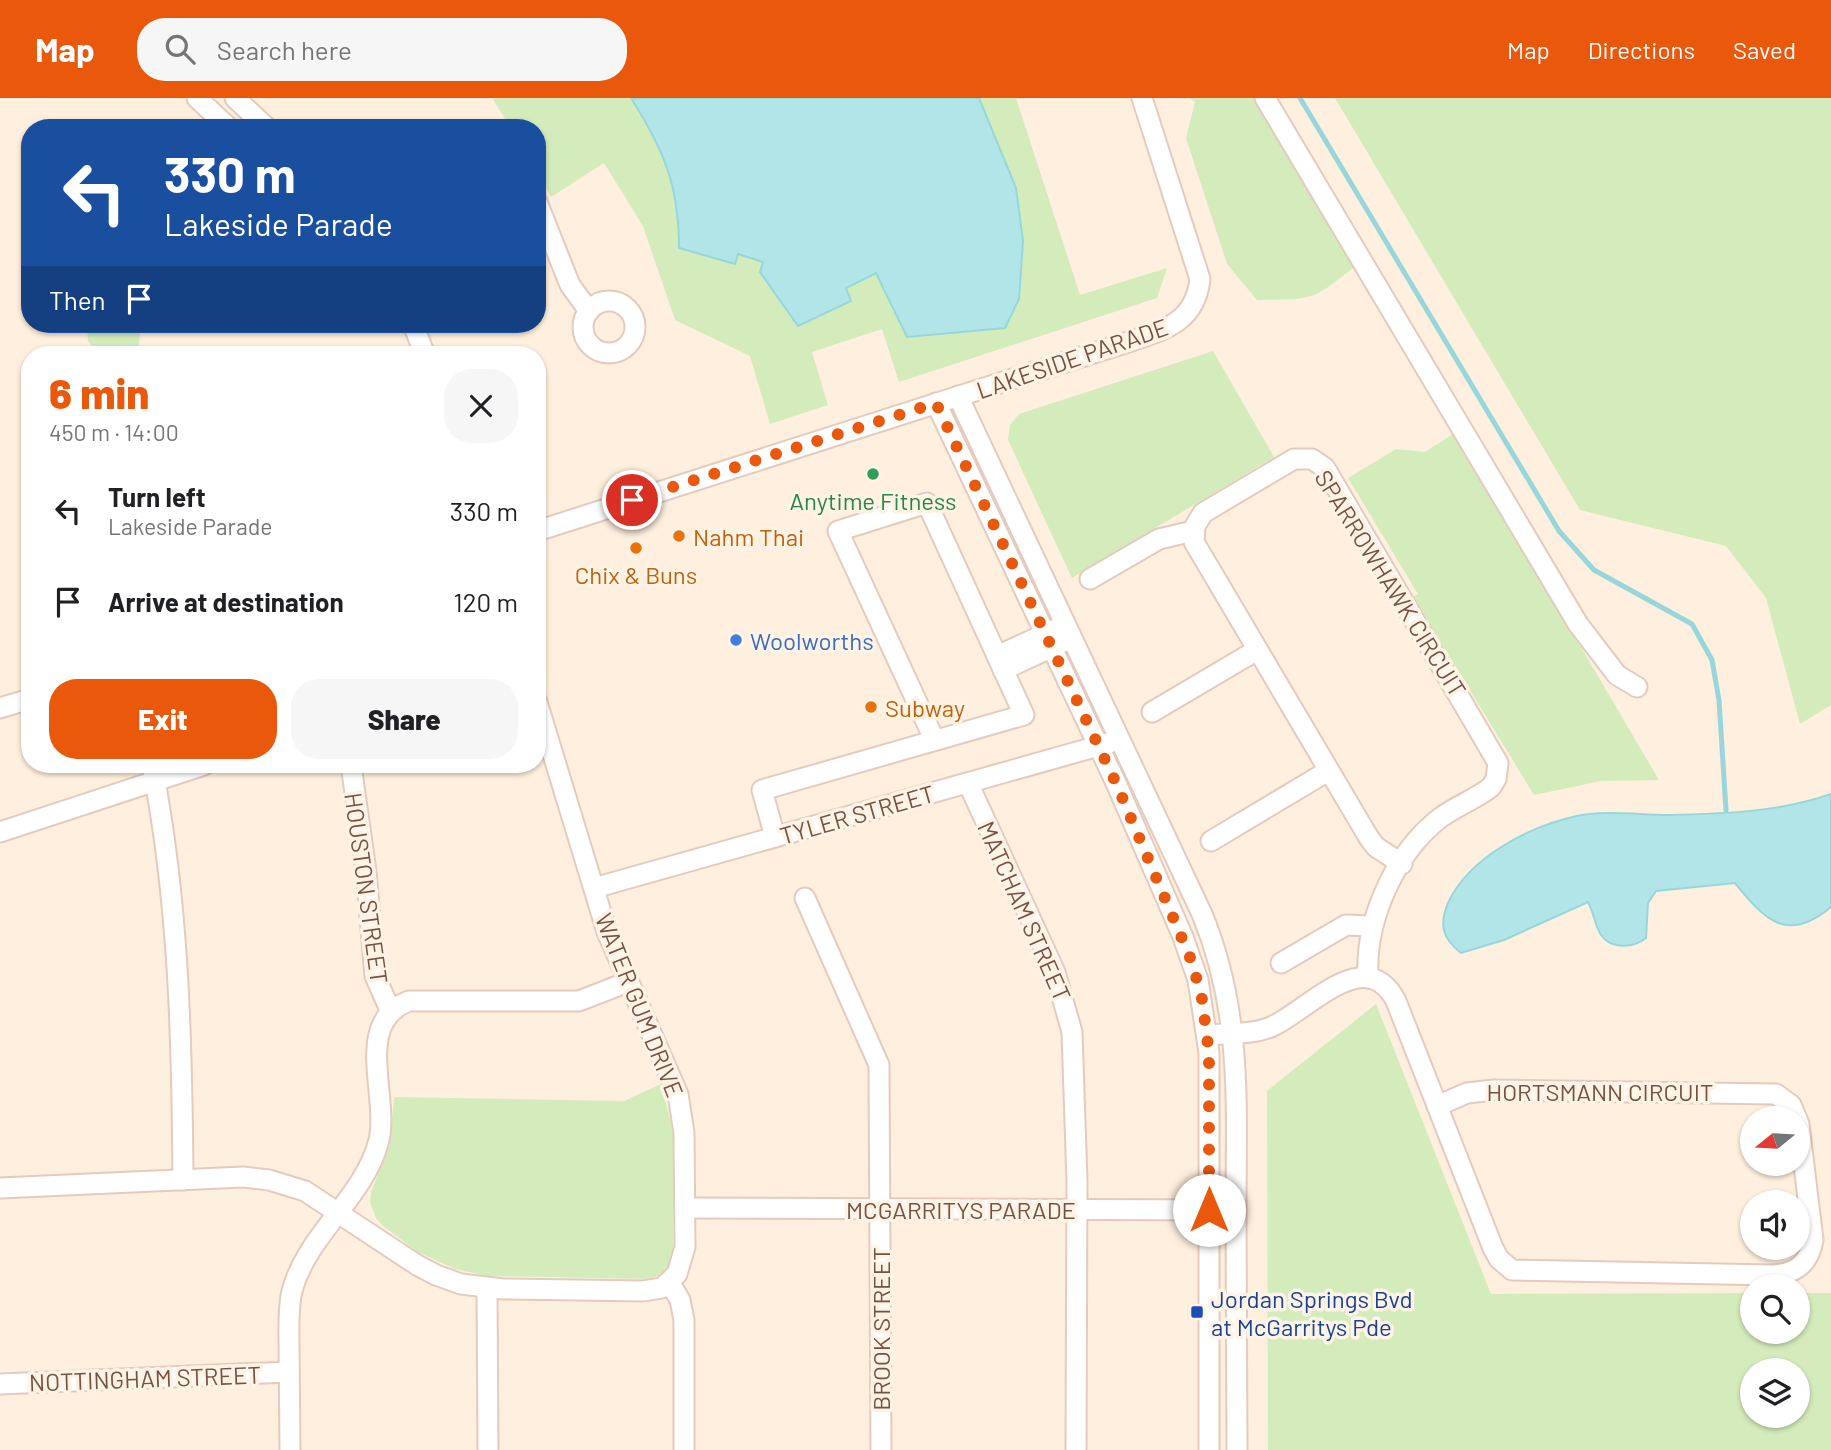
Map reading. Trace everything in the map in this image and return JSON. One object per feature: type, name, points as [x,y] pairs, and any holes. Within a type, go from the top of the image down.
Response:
[{"type":"street","points":[[197,98],[219,119]]},
{"type":"street","points":[[235,98],[257,119]]},
{"type":"street","name":"LAKESIDE PARADE","points":[[546,528],[1159,331],[1178,322],[1198,298],[1200,279],[1142,98]]},
{"type":"street","points":[[1265,98],[1578,624],[1617,675],[1637,687]]},
{"type":"street","points":[[546,225],[570,285],[589,311]]},
{"type":"street","points":[[958,396],[1070,630],[1212,938],[1226,984],[1234,1032],[1237,1450]]},
{"type":"street","points":[[936,403],[1098,746],[1183,937],[1198,980],[1208,1035],[1209,1450]]},
{"type":"street","name":"SPARROWHAWK CIRCUIT","points":[[1193,531],[1203,513],[1288,461],[1306,458],[1325,468],[1498,763],[1496,779],[1491,787],[1431,827],[1412,846],[1371,926],[1368,976]]},
{"type":"street","points":[[775,837],[762,790],[1024,715],[927,503],[838,531],[934,739]]},
{"type":"street","points":[[1090,579],[1158,539],[1193,531],[1197,549],[1369,838],[1376,847],[1402,864]]},
{"type":"street","points":[[1000,663],[1070,630]]},
{"type":"street","points":[[1152,712],[1257,650]]},
{"type":"street","points":[[0,708],[21,702]]},
{"type":"street","name":"WATER GUM DRIVE","points":[[546,731],[607,932],[678,1094],[684,1133],[684,1259],[670,1283]]},
{"type":"street","name":"TYLER STREET","points":[[594,888],[1121,740]]},
{"type":"street","points":[[1211,841],[1328,771]]},
{"type":"street","points":[[0,832],[153,773],[169,870],[177,958],[183,1180]]},
{"type":"street","name":"HOUSTON STREET","points":[[352,773],[364,859],[375,976],[390,1010]]},
{"type":"street","name":"MATCHAM STREET","points":[[968,783],[1055,972],[1069,1014],[1076,1065],[1076,1450]]},
{"type":"street","name":"BROOK STREET","points":[[805,898],[879,1065],[881,1450]]},
{"type":"street","points":[[1281,964],[1346,925],[1371,926]]},
{"type":"street","points":[[1208,1035],[1270,1027],[1342,983],[1368,976]]},
{"type":"street","name":"HORTSMANN CIRCUIT","points":[[1368,976],[1379,980],[1391,993],[1493,1248],[1499,1259],[1512,1270],[1772,1275],[1790,1273],[1809,1257],[1813,1240],[1799,1124],[1791,1105],[1776,1094],[1494,1090],[1467,1093],[1437,1106]]},
{"type":"street","points":[[290,1450],[292,1290],[304,1264],[361,1180],[379,1140],[381,1121],[377,1038],[390,1010],[419,1000],[579,1001],[628,982]]},
{"type":"street","points":[[0,1188],[243,1177],[269,1180],[305,1191],[436,1275],[487,1289],[643,1291],[670,1283],[680,1300],[684,1320],[684,1450]]},
{"type":"street","name":"MCGARRITYS PARADE","points":[[685,1208],[1236,1211]]},
{"type":"street","points":[[487,1289],[488,1450]]},
{"type":"street","name":"NOTTINGHAM STREET","points":[[0,1384],[289,1372]]},
{"type":"green space","points":[[492,98],[1016,98],[1080,295],[1167,268],[1157,298],[899,382],[882,329],[812,352],[828,405],[770,424],[750,356],[675,320],[643,226],[604,163],[551,197],[546,188],[546,119],[505,119]]},
{"type":"green space","points":[[1190,98],[1257,98],[1354,267],[1319,293],[1301,298],[1257,300],[1227,264],[1186,138],[1195,102]]},
{"type":"green space","points":[[1335,98],[1831,98],[1831,705],[1800,724],[1766,598],[1726,546],[1580,510]]},
{"type":"green space","points":[[88,333],[140,333],[138,346],[92,346],[88,341]]},
{"type":"green space","points":[[1213,351],[1274,457],[1072,578],[1008,440],[1010,425],[1019,414]]},
{"type":"green space","points":[[1455,433],[1659,780],[1601,781],[1534,795],[1413,597],[1418,594],[1348,478],[1396,449],[1425,452]]},
{"type":"green space","points":[[1376,1004],[1491,1294],[1740,1293],[1740,1344],[1810,1344],[1810,1293],[1831,1293],[1831,1450],[1268,1450],[1267,1091]]},
{"type":"green space","points":[[661,1084],[673,1131],[673,1253],[669,1266],[655,1277],[488,1276],[455,1269],[418,1252],[376,1218],[370,1202],[371,1192],[390,1145],[394,1097],[624,1101]]},
{"type":"water","points":[[631,98],[979,98],[1016,188],[1023,241],[1019,299],[1005,328],[907,337],[876,273],[846,288],[851,301],[798,326],[760,272],[763,262],[738,254],[735,264],[679,248],[673,187],[661,152]]},
{"type":"water","points":[[1831,794],[1831,907],[1802,924],[1778,923],[1767,917],[1735,883],[1656,891],[1648,903],[1646,938],[1627,946],[1613,944],[1602,936],[1588,902],[1504,940],[1461,953],[1444,931],[1448,903],[1470,871],[1503,846],[1540,827],[1577,816],[1599,813],[1668,815],[1751,811],[1792,805]]},
{"type":"waterway","points":[[1300,98],[1559,531],[1594,570],[1692,624],[1712,660],[1719,700],[1726,810]]},
{"type":"place","name":"Anytime Fitness","points":[[873,474]]},
{"type":"place","name":"Nahm Thai","points":[[679,536]]},
{"type":"place","name":"Chix & Buns","points":[[636,548]]},
{"type":"place","name":"Woolworths","points":[[736,640]]},
{"type":"place","name":"Subway","points":[[871,707]]},
{"type":"place","name":"Jordan Springs Bvd at McGarritys Pde","points":[[1197,1312]]},
{"type":"route","points":[[632,500],[936,403],[1116,783],[1192,962],[1208,1035],[1209,1210]]}]
